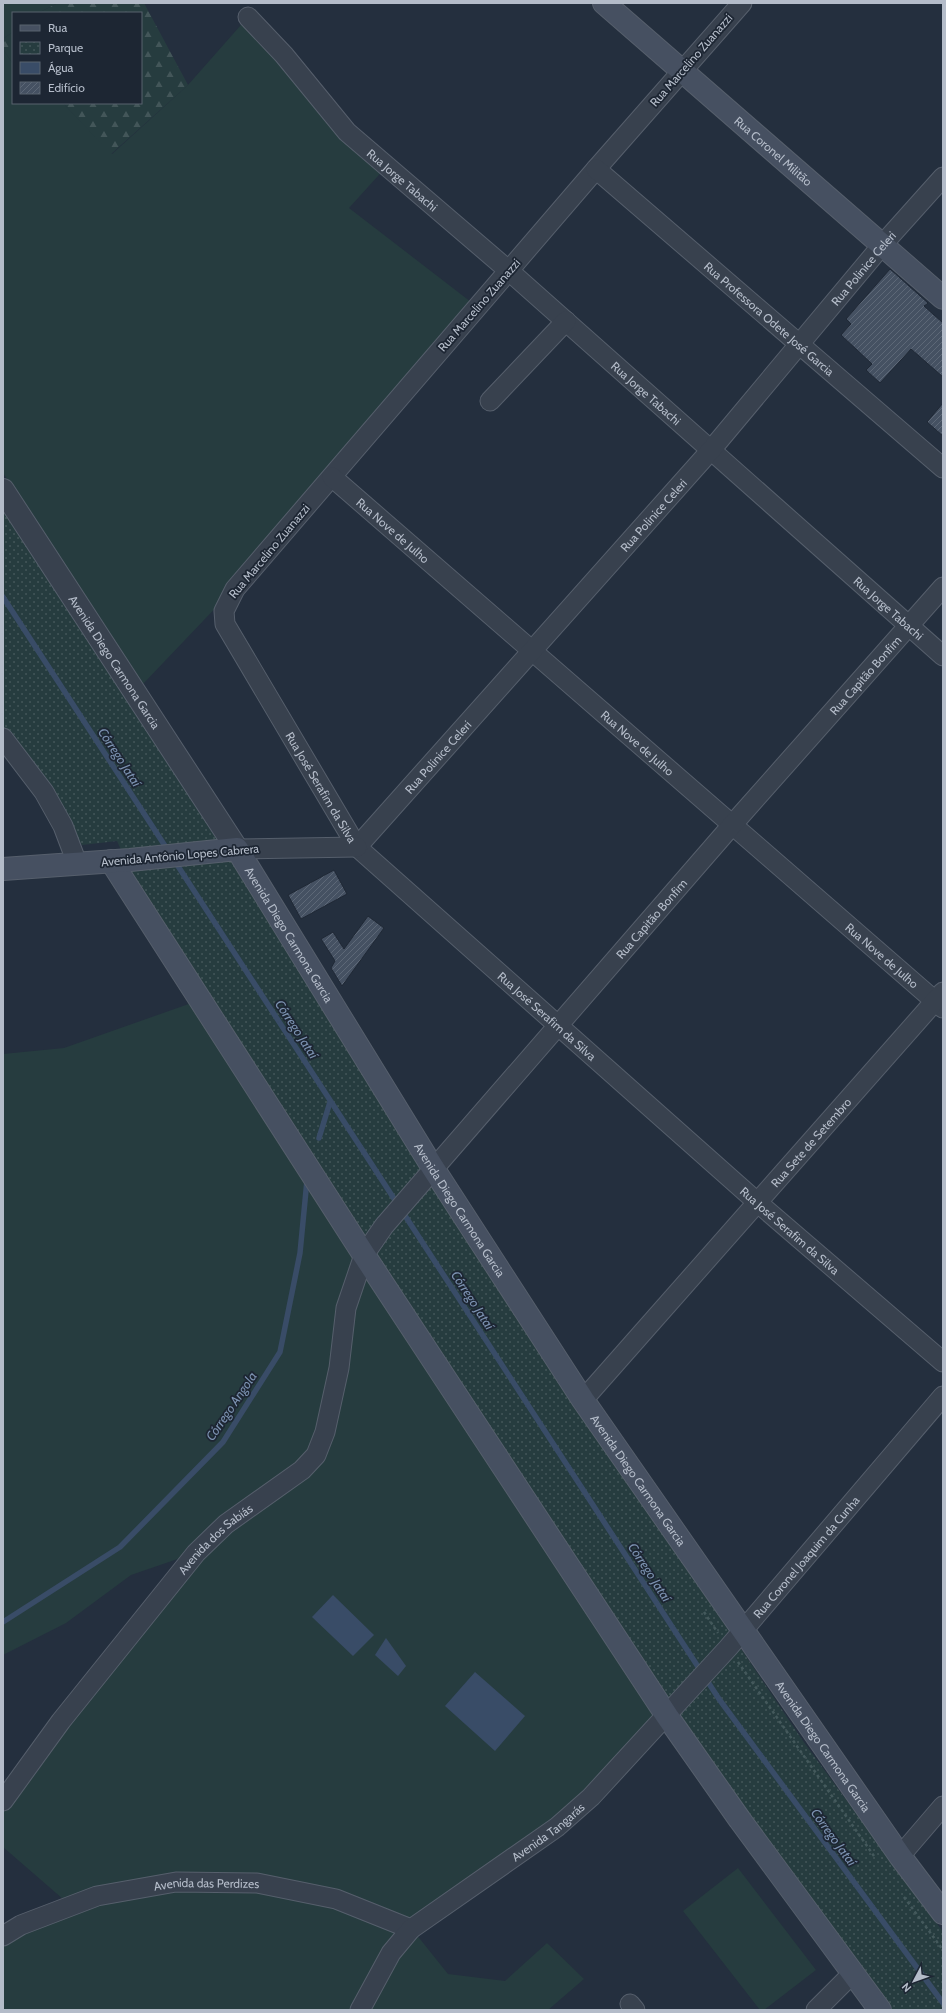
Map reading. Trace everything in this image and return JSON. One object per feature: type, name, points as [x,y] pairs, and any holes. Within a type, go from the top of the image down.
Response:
[{"type":"main road","name":"Rua Coronel Militão","points":[[604,3],[883,244],[943,298]]},
{"type":"main road","name":"Avenida Antônio Lopes Cabrera","points":[[3,869],[229,850]]},
{"type":"main road","name":"Avenida Diego Carmona Garcia","points":[[229,850],[583,1400],[900,1856],[943,1913]]},
{"type":"main road","points":[[120,860],[364,1255],[667,1716],[740,1820],[880,2010]]},
{"type":"street","name":"Rua Marcelino Zuanazzi","points":[[224,611],[235,589],[508,270],[742,3]]},
{"type":"street","name":"Rua Jorge Tabachi","points":[[248,17],[284,55],[347,132],[508,270],[943,656]]},
{"type":"street","name":"Rua Professora Odete José Garcia","points":[[596,169],[943,468]]},
{"type":"street","name":"Rua Polinice Celeri","points":[[357,848],[711,450],[883,244],[943,178]]},
{"type":"street","points":[[490,401],[566,322]]},
{"type":"street","name":"Rua Nove de Julho","points":[[332,477],[532,653],[940,1001]]},
{"type":"street","name":"Avenida Diego Carmona Garcia","points":[[3,490],[229,850]]},
{"type":"street","name":"Rua Capitão Bonfim","points":[[364,1255],[384,1226],[433,1168],[559,1026],[733,824],[943,587]]},
{"type":"street","name":"Rua José Serafim da Silva","points":[[224,611],[225,624],[230,635],[357,848],[757,1202],[943,1362]]},
{"type":"street","points":[[3,738],[44,792],[63,826],[77,863]]},
{"type":"street","name":"Avenida Antônio Lopes Cabrera","points":[[229,850],[357,848]]},
{"type":"street","name":"Rua Sete de Setembro","points":[[583,1400],[757,1202],[940,1001]]},
{"type":"street","name":"Avenida dos Sabiás","points":[[3,1801],[61,1721],[196,1553],[226,1524],[302,1470],[316,1455],[326,1432],[339,1368],[346,1308],[364,1255]]},
{"type":"street","name":"Rua Coronel Joaquim da Cunha","points":[[667,1716],[720,1657],[943,1396]]},
{"type":"street","name":"Avenida Tangarás","points":[[360,2010],[392,1953],[411,1929],[557,1827],[591,1797],[667,1716]]},
{"type":"street","points":[[900,1856],[943,1806]]},
{"type":"street","name":"Avenida das Perdizes","points":[[3,1936],[21,1925],[97,1896],[176,1882],[257,1883],[329,1897],[411,1929]]},
{"type":"street","points":[[816,2010],[853,1973]]},
{"type":"green space","points":[[3,3],[58,3],[40,12],[12,12],[12,33],[3,39]]},
{"type":"green space","points":[[58,3],[144,3],[188,85],[111,154],[64,104],[142,104],[142,12],[40,12]]},
{"type":"green space","points":[[248,17],[387,166],[349,208],[471,302],[224,599],[143,684],[3,473],[3,49],[12,62],[12,104],[64,104],[112,154],[188,85]]},
{"type":"green space","points":[[12,33],[12,62],[3,49],[3,39]]},
{"type":"green space","points":[[3,497],[575,1402],[803,1741],[943,1932],[943,2010],[888,2010],[770,1842],[680,1719],[367,1249],[141,893],[117,841],[82,845],[3,731]]},
{"type":"green space","points":[[200,1000],[667,1716],[591,1797],[412,1929],[448,1974],[505,1981],[547,1943],[584,1979],[548,2010],[3,2010],[3,1936],[71,1906],[3,1847],[3,1801],[195,1553],[131,1575],[66,1623],[3,1655],[3,1054],[64,1048]]},
{"type":"green space","points":[[738,1868],[816,1970],[764,2010],[760,2010],[683,1911]]},
{"type":"water","points":[[333,1595],[374,1635],[353,1656],[312,1617]]},
{"type":"water","points":[[386,1638],[406,1666],[398,1676],[375,1655]]},
{"type":"water","points":[[475,1672],[525,1716],[495,1751],[445,1706]]},
{"type":"building","points":[[890,269],[928,303],[924,306],[943,323],[943,377],[911,349],[880,383],[866,370],[872,364],[841,335],[851,324],[846,319]]},
{"type":"building","points":[[943,403],[943,436],[927,422]]},
{"type":"building","points":[[334,870],[347,894],[301,919],[288,895]]},
{"type":"building","points":[[368,916],[384,928],[342,986],[331,968],[335,961],[321,939],[333,932],[344,949]]},
{"type":"waterway","name":"Córrego Jataí","points":[[3,597],[169,852]]},
{"type":"waterway","name":"Córrego Jataí","points":[[174,860],[719,1699],[943,2003]]},
{"type":"waterway","name":"Córrego Angola","points":[[319,1138],[330,1102]]},
{"type":"waterway","name":"Córrego Angola","points":[[3,1622],[120,1547],[223,1442],[280,1352],[300,1253],[307,1180]]}]
